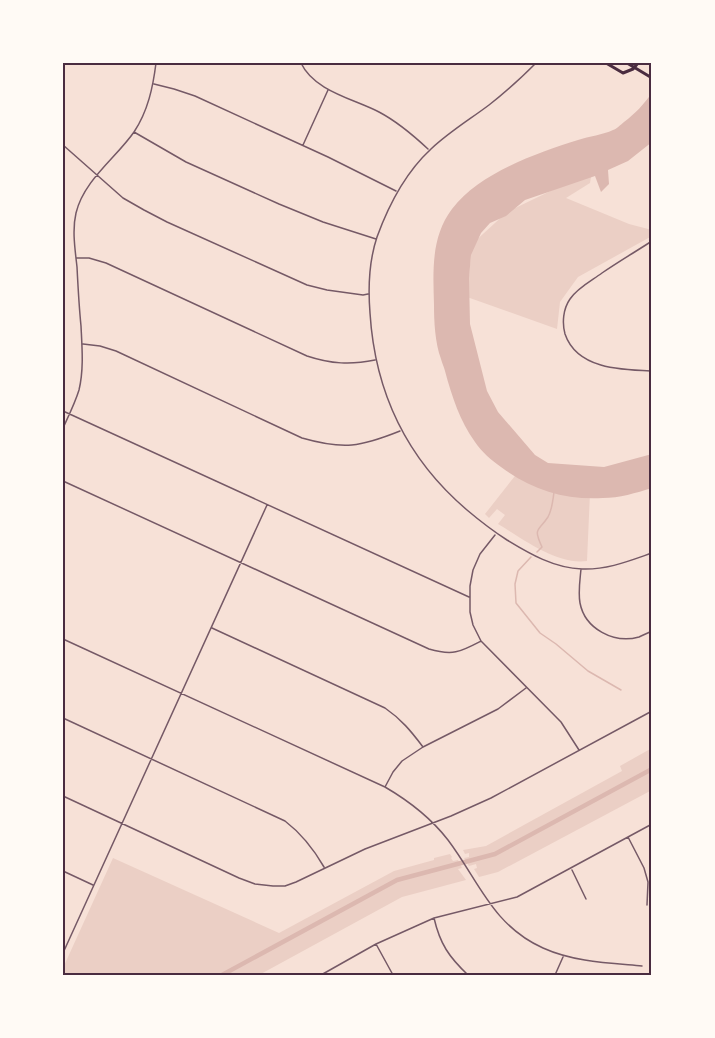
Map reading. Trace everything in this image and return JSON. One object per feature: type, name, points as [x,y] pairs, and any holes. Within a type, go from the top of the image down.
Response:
[{"type":"main road","points":[[606,63],[623,73],[633,69],[638,63]]},
{"type":"main road","points":[[627,63],[652,78]]},
{"type":"street","points":[[63,428],[79,389],[82,373],[74,237],[76,215],[84,194],[134,132],[148,105],[154,84],[156,63]]},
{"type":"street","points":[[302,63],[314,81],[380,112],[409,131],[429,150]]},
{"type":"street","points":[[536,63],[502,94],[429,150],[397,191],[376,239],[371,267],[369,294],[371,336],[376,360],[391,409],[401,431],[419,460],[450,496],[496,534],[538,558],[558,565],[581,569],[622,564],[652,553]]},
{"type":"street","points":[[154,84],[195,96],[397,191]]},
{"type":"street","points":[[303,146],[329,89]]},
{"type":"street","points":[[134,132],[186,162],[279,204],[323,222],[376,239]]},
{"type":"street","points":[[63,145],[123,198],[144,210],[288,278],[327,290],[369,294]]},
{"type":"street","points":[[652,241],[582,286],[570,298],[564,312],[563,328],[567,340],[583,358],[614,367],[652,370]]},
{"type":"street","points":[[76,258],[89,258],[106,263],[307,356],[339,364],[358,364],[376,360]]},
{"type":"street","points":[[82,344],[116,351],[302,438],[341,446],[365,444],[401,431]]},
{"type":"street","points":[[63,411],[469,597]]},
{"type":"street","points":[[63,481],[429,649],[454,653],[481,641]]},
{"type":"street","points":[[63,953],[64,946],[182,694],[267,505]]},
{"type":"street","points":[[496,534],[480,554],[473,570],[469,597],[473,625],[481,641],[561,722],[580,750]]},
{"type":"street","points":[[581,569],[580,604],[586,618],[596,629],[605,635],[623,639],[639,637],[652,631]]},
{"type":"street","points":[[211,628],[385,708],[398,717],[423,747]]},
{"type":"street","points":[[63,639],[385,787],[402,797],[447,838],[490,905],[501,918],[522,936],[543,948],[563,956],[642,966]]},
{"type":"street","points":[[385,787],[402,761],[423,747],[498,710],[526,687]]},
{"type":"street","points":[[63,796],[239,878],[255,884],[285,886],[365,849],[491,798],[652,711]]},
{"type":"street","points":[[63,718],[285,821],[314,849],[324,867]]},
{"type":"street","points":[[321,975],[376,944],[434,918],[517,897],[652,824]]},
{"type":"street","points":[[628,837],[644,868],[648,882],[647,905]]},
{"type":"street","points":[[571,869],[586,899]]},
{"type":"street","points":[[63,871],[94,885]]},
{"type":"street","points":[[434,918],[443,946],[454,962],[468,975]]},
{"type":"street","points":[[376,944],[393,975]]},
{"type":"street","points":[[555,975],[563,956]]},
{"type":"shaded area","points":[[652,93],[652,142],[628,161],[608,170],[609,184],[601,192],[595,176],[525,200],[506,216],[490,223],[481,233],[471,255],[470,324],[487,391],[498,412],[535,455],[548,463],[604,467],[652,454],[652,488],[609,498],[575,497],[549,492],[525,482],[490,459],[465,426],[451,390],[436,339],[433,279],[437,242],[445,220],[452,209],[477,185],[527,158],[614,129],[636,112]]},
{"type":"shaded area","points":[[592,171],[590,183],[566,198],[629,224],[652,230],[652,236],[578,277],[560,302],[557,329],[467,297],[472,244],[507,212]]},
{"type":"shaded area","points":[[518,472],[590,493],[587,561],[564,559],[541,550],[498,524],[505,515],[497,509],[489,518],[485,514]]},
{"type":"shaded area","points":[[652,748],[652,790],[498,872],[479,877],[474,869],[477,868],[476,864],[469,866],[464,858],[469,857],[469,853],[465,854],[463,850],[486,846],[622,771],[620,766]]},
{"type":"shaded area","points":[[450,854],[453,861],[458,860],[462,868],[458,869],[466,880],[402,897],[259,975],[63,975],[63,968],[113,858],[279,933],[394,871]]},
{"type":"waterway","points":[[537,552],[542,547],[537,533],[548,517],[554,492]]},
{"type":"waterway","points":[[531,557],[518,571],[515,584],[516,603],[540,633],[588,671],[621,690]]},
{"type":"waterway","points":[[222,975],[397,880],[495,854],[652,769]]}]
